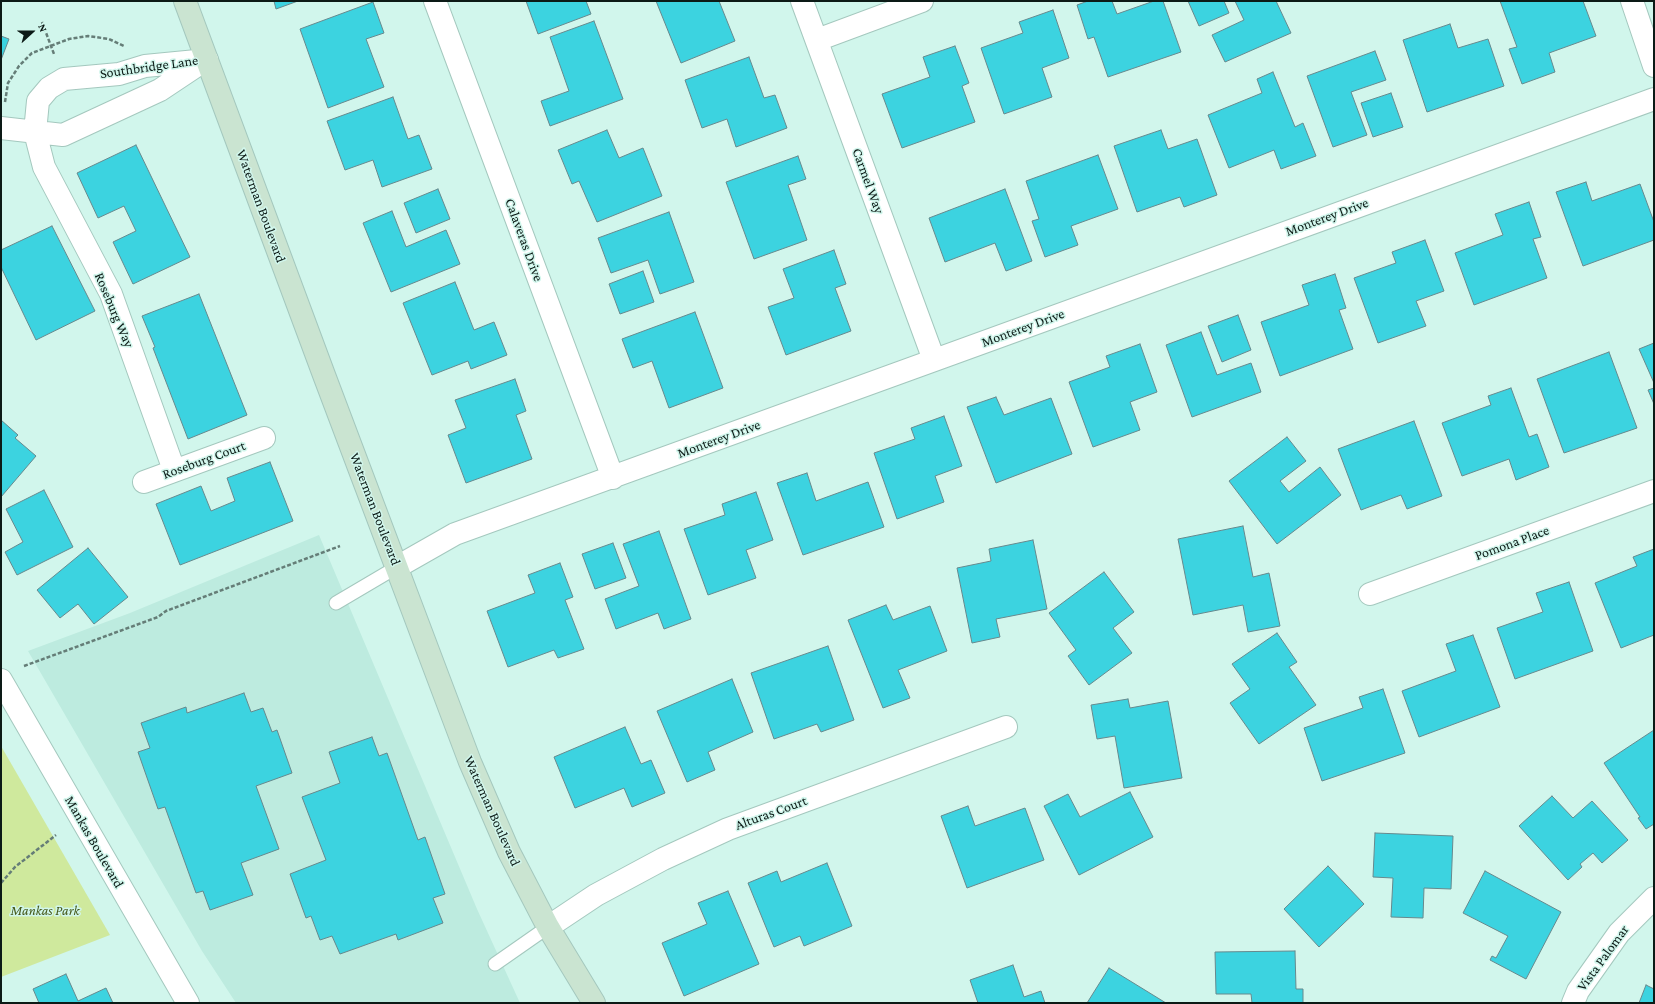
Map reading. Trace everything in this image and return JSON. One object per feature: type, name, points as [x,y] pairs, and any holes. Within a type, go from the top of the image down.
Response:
[{"type":"main road","name":"Waterman Boulevard","points":[[185,1],[470,762],[509,852],[548,927],[594,1003]]},
{"type":"street","name":"Calaveras Drive","points":[[435,1],[613,478]]},
{"type":"street","name":"Carmel Way","points":[[802,1],[934,360]]},
{"type":"street","points":[[817,40],[922,1]]},
{"type":"street","points":[[1632,1],[1654,66]]},
{"type":"street","name":"Southbridge Lane","points":[[35,132],[38,101],[49,88],[64,79],[119,74],[145,66],[207,60]]},
{"type":"street","name":"Southbridge Lane","points":[[1,128],[63,135],[160,90],[207,60]]},
{"type":"street","name":"Monterey Drive","points":[[397,567],[455,534],[613,478],[1654,99]]},
{"type":"street","name":"Roseburg Way","points":[[35,132],[44,167],[110,294],[174,470]]},
{"type":"street","name":"Roseburg Court","points":[[144,482],[264,438]]},
{"type":"street","name":"Pomona Place","points":[[1370,594],[1654,491]]},
{"type":"street","name":"Mankas Boulevard","points":[[1,680],[188,1003]]},
{"type":"street","name":"Alturas Court","points":[[548,927],[596,894],[663,859],[728,829],[1006,727]]},
{"type":"street","name":"Vista Palomar","points":[[1573,1003],[1578,991],[1619,933],[1654,898]]},
{"type":"lane","points":[[336,603],[397,567]]},
{"type":"lane","points":[[495,964],[548,927]]},
{"type":"path","points":[[42,22],[64,79]]},
{"type":"path","points":[[24,666],[158,617],[166,611],[340,546]]},
{"type":"path","points":[[1,883],[15,867],[56,835]]},
{"type":"shaded area","points":[[319,535],[477,909],[520,1003],[236,1003],[202,951],[28,651],[130,613]]},
{"type":"green space","name":"Mankas Park","points":[[1,746],[110,935],[1,977]]},
{"type":"building","points":[[274,1],[298,1],[276,9]]},
{"type":"building","points":[[526,1],[586,1],[591,14],[538,34]]},
{"type":"building","points":[[656,1],[719,1],[735,41],[681,63]]},
{"type":"building","points":[[1088,1],[1112,1],[1117,14],[1154,1],[1163,1],[1181,52],[1108,77],[1094,37],[1088,39],[1077,5]]},
{"type":"building","points":[[1188,1],[1224,1],[1229,13],[1199,26]]},
{"type":"building","points":[[1235,1],[1276,1],[1291,33],[1225,62],[1212,35],[1244,20]]},
{"type":"building","points":[[1500,1],[1583,1],[1596,36],[1549,53],[1555,72],[1522,84],[1509,49],[1517,47]]},
{"type":"building","points":[[373,2],[384,33],[366,39],[384,87],[328,108],[300,29]]},
{"type":"building","points":[[1053,10],[1069,58],[1042,68],[1052,97],[1004,114],[981,48],[1023,33],[1019,22]]},
{"type":"building","points":[[594,21],[623,99],[550,126],[541,101],[569,91],[550,37]]},
{"type":"building","points":[[1450,24],[1458,48],[1488,39],[1504,86],[1427,112],[1403,40]]},
{"type":"building","points":[[1,36],[9,39],[1,60]]},
{"type":"building","points":[[955,46],[969,83],[962,86],[975,122],[902,148],[882,94],[930,77],[923,57]]},
{"type":"building","points":[[1375,51],[1386,80],[1351,92],[1367,135],[1333,147],[1307,76]]},
{"type":"building","points":[[749,57],[764,98],[775,95],[787,128],[736,147],[727,119],[702,128],[685,80]]},
{"type":"building","points":[[1273,72],[1295,127],[1303,123],[1316,156],[1281,169],[1274,150],[1229,168],[1208,115],[1262,93],[1257,79]]},
{"type":"building","points":[[1391,93],[1403,127],[1373,137],[1361,103]]},
{"type":"building","points":[[393,97],[408,139],[419,135],[432,169],[382,187],[373,160],[345,170],[327,121]]},
{"type":"building","points":[[607,130],[619,158],[643,148],[662,196],[597,222],[579,181],[572,184],[558,150]]},
{"type":"building","points":[[1161,130],[1168,149],[1197,139],[1217,195],[1184,207],[1180,197],[1137,212],[1114,146]]},
{"type":"building","points":[[136,145],[190,257],[133,284],[113,242],[136,231],[124,206],[98,218],[77,173]]},
{"type":"building","points":[[1098,155],[1118,209],[1071,226],[1078,245],[1045,257],[1032,221],[1039,219],[1026,181]]},
{"type":"building","points":[[798,156],[806,179],[788,185],[807,240],[754,259],[726,182]]},
{"type":"building","points":[[1586,182],[1592,201],[1640,184],[1654,222],[1654,240],[1583,266],[1556,192]]},
{"type":"building","points":[[438,189],[450,219],[416,233],[404,203]]},
{"type":"building","points":[[1005,189],[1032,261],[1006,271],[995,243],[945,262],[929,218]]},
{"type":"building","points":[[1529,202],[1541,237],[1533,239],[1547,278],[1474,305],[1455,253],[1503,235],[1495,214]]},
{"type":"building","points":[[392,211],[406,247],[446,230],[460,264],[391,292],[363,223]]},
{"type":"building","points":[[669,212],[694,282],[660,294],[648,260],[611,273],[598,238]]},
{"type":"building","points":[[52,226],[95,311],[36,340],[1,267],[1,250]]},
{"type":"building","points":[[1425,240],[1444,291],[1416,301],[1426,326],[1378,343],[1354,278],[1396,263],[1392,252]]},
{"type":"building","points":[[834,250],[846,284],[835,288],[851,331],[786,355],[768,307],[794,298],[783,269]]},
{"type":"building","points":[[643,271],[654,302],[620,314],[609,284]]},
{"type":"building","points":[[1335,274],[1346,308],[1339,310],[1353,349],[1280,376],[1261,322],[1309,305],[1302,285]]},
{"type":"building","points":[[455,282],[474,330],[494,322],[507,355],[471,369],[468,361],[432,375],[403,303]]},
{"type":"building","points":[[199,294],[247,415],[188,439],[153,348],[155,347],[142,316]]},
{"type":"building","points":[[695,312],[723,388],[669,408],[652,361],[633,368],[622,339]]},
{"type":"building","points":[[1238,315],[1251,350],[1222,362],[1208,326]]},
{"type":"building","points":[[1201,332],[1217,375],[1251,363],[1261,392],[1192,417],[1166,345]]},
{"type":"building","points":[[1654,343],[1654,383],[1639,349]]},
{"type":"building","points":[[1140,344],[1157,392],[1130,402],[1140,430],[1093,447],[1069,382],[1110,367],[1106,356]]},
{"type":"building","points":[[1609,352],[1637,428],[1564,453],[1537,379]]},
{"type":"building","points":[[515,379],[526,411],[516,415],[532,459],[466,483],[448,435],[466,428],[455,400]]},
{"type":"building","points":[[1511,388],[1529,437],[1537,434],[1549,467],[1516,480],[1509,459],[1462,476],[1442,423],[1491,405],[1488,396]]},
{"type":"building","points":[[1654,388],[1654,404],[1648,390]]},
{"type":"building","points":[[996,397],[1004,415],[1051,398],[1072,454],[996,483],[967,407]]},
{"type":"building","points":[[944,416],[962,466],[935,476],[944,502],[897,519],[874,453],[915,439],[911,428]]},
{"type":"building","points":[[1,420],[18,435],[15,438],[36,456],[1,497]]},
{"type":"building","points":[[1414,421],[1442,496],[1407,509],[1401,495],[1361,510],[1338,449]]},
{"type":"building","points":[[1287,437],[1306,461],[1280,481],[1289,492],[1320,467],[1341,495],[1277,544],[1229,481]]},
{"type":"building","points":[[270,462],[293,521],[180,565],[156,504],[201,486],[211,511],[235,501],[227,478]]},
{"type":"building","points":[[807,473],[816,501],[868,482],[884,527],[803,555],[777,483]]},
{"type":"building","points":[[44,490],[73,547],[17,575],[5,552],[23,542],[6,509]]},
{"type":"building","points":[[756,492],[773,540],[746,550],[756,578],[708,595],[684,529],[725,515],[722,504]]},
{"type":"building","points":[[1243,526],[1253,577],[1269,573],[1280,626],[1248,632],[1243,605],[1193,615],[1178,539]]},
{"type":"building","points":[[659,531],[691,619],[664,629],[658,613],[616,629],[605,599],[639,586],[623,544]]},
{"type":"building","points":[[1033,540],[1047,609],[996,619],[1000,637],[972,643],[957,568],[991,561],[989,549]]},
{"type":"building","points":[[613,543],[626,578],[595,589],[582,554]]},
{"type":"building","points":[[88,548],[128,597],[94,624],[78,604],[60,618],[37,590]]},
{"type":"building","points":[[1654,549],[1654,635],[1621,648],[1595,583],[1637,566],[1633,557]]},
{"type":"building","points":[[560,563],[573,597],[565,600],[584,649],[558,658],[554,650],[508,667],[487,611],[535,593],[528,575]]},
{"type":"building","points":[[1104,572],[1134,612],[1113,628],[1132,653],[1089,685],[1068,656],[1076,650],[1049,613]]},
{"type":"building","points":[[1569,582],[1593,651],[1515,679],[1497,628],[1543,612],[1536,593]]},
{"type":"building","points":[[886,605],[893,620],[930,606],[947,651],[898,670],[910,698],[883,708],[848,620]]},
{"type":"building","points":[[1277,633],[1297,662],[1289,667],[1316,705],[1259,744],[1230,703],[1250,689],[1232,664]]},
{"type":"building","points":[[1473,635],[1500,707],[1419,737],[1402,691],[1456,671],[1446,644]]},
{"type":"building","points":[[828,646],[854,720],[821,732],[817,724],[774,739],[751,673]]},
{"type":"building","points":[[732,679],[753,732],[708,752],[715,770],[687,782],[657,711]]},
{"type":"building","points":[[1383,689],[1405,753],[1322,781],[1304,728],[1363,708],[1359,697]]},
{"type":"building","points":[[244,693],[251,712],[263,708],[272,732],[277,730],[292,773],[256,786],[279,849],[241,863],[253,895],[210,910],[203,891],[196,893],[165,807],[158,809],[138,752],[150,748],[141,723],[186,707],[187,713]]},
{"type":"building","points":[[1128,699],[1130,708],[1168,701],[1182,778],[1124,788],[1115,736],[1097,739],[1091,705]]},
{"type":"building","points":[[625,727],[641,764],[651,760],[665,793],[632,807],[624,788],[575,808],[554,757]]},
{"type":"building","points":[[1654,730],[1654,824],[1646,829],[1638,818],[1640,817],[1604,763]]},
{"type":"building","points":[[372,737],[379,756],[387,753],[418,840],[425,837],[445,894],[433,898],[443,923],[398,940],[396,934],[340,954],[332,936],[320,940],[311,916],[306,918],[290,874],[326,860],[302,797],[340,783],[329,752]]},
{"type":"building","points":[[1130,792],[1153,837],[1079,875],[1044,806],[1068,794],[1080,817]]},
{"type":"building","points":[[1552,796],[1573,818],[1592,801],[1628,840],[1602,863],[1593,853],[1580,864],[1582,867],[1568,880],[1519,826]]},
{"type":"building","points":[[968,806],[975,826],[1025,808],[1044,860],[967,888],[941,816]]},
{"type":"building","points":[[1375,833],[1453,836],[1451,889],[1424,888],[1423,918],[1391,917],[1393,878],[1373,877]]},
{"type":"building","points":[[827,863],[852,926],[804,946],[800,936],[774,947],[748,883],[777,871],[781,882]]},
{"type":"building","points":[[1328,866],[1364,904],[1319,947],[1284,909]]},
{"type":"building","points":[[1485,871],[1561,912],[1526,979],[1490,960],[1492,956],[1496,958],[1508,936],[1463,913]]},
{"type":"building","points":[[728,891],[759,964],[684,996],[662,943],[707,924],[698,903]]},
{"type":"building","points":[[1295,951],[1296,989],[1303,989],[1303,1003],[1252,1003],[1251,994],[1216,994],[1215,952]]},
{"type":"building","points":[[1013,965],[1024,997],[1041,991],[1045,1003],[978,1003],[970,980]]},
{"type":"building","points":[[1109,968],[1166,1003],[1087,1003]]},
{"type":"building","points":[[66,974],[78,1001],[106,988],[113,1003],[39,1003],[33,989]]},
{"type":"building","points":[[1646,985],[1654,989],[1654,1003],[1639,1003]]}]
